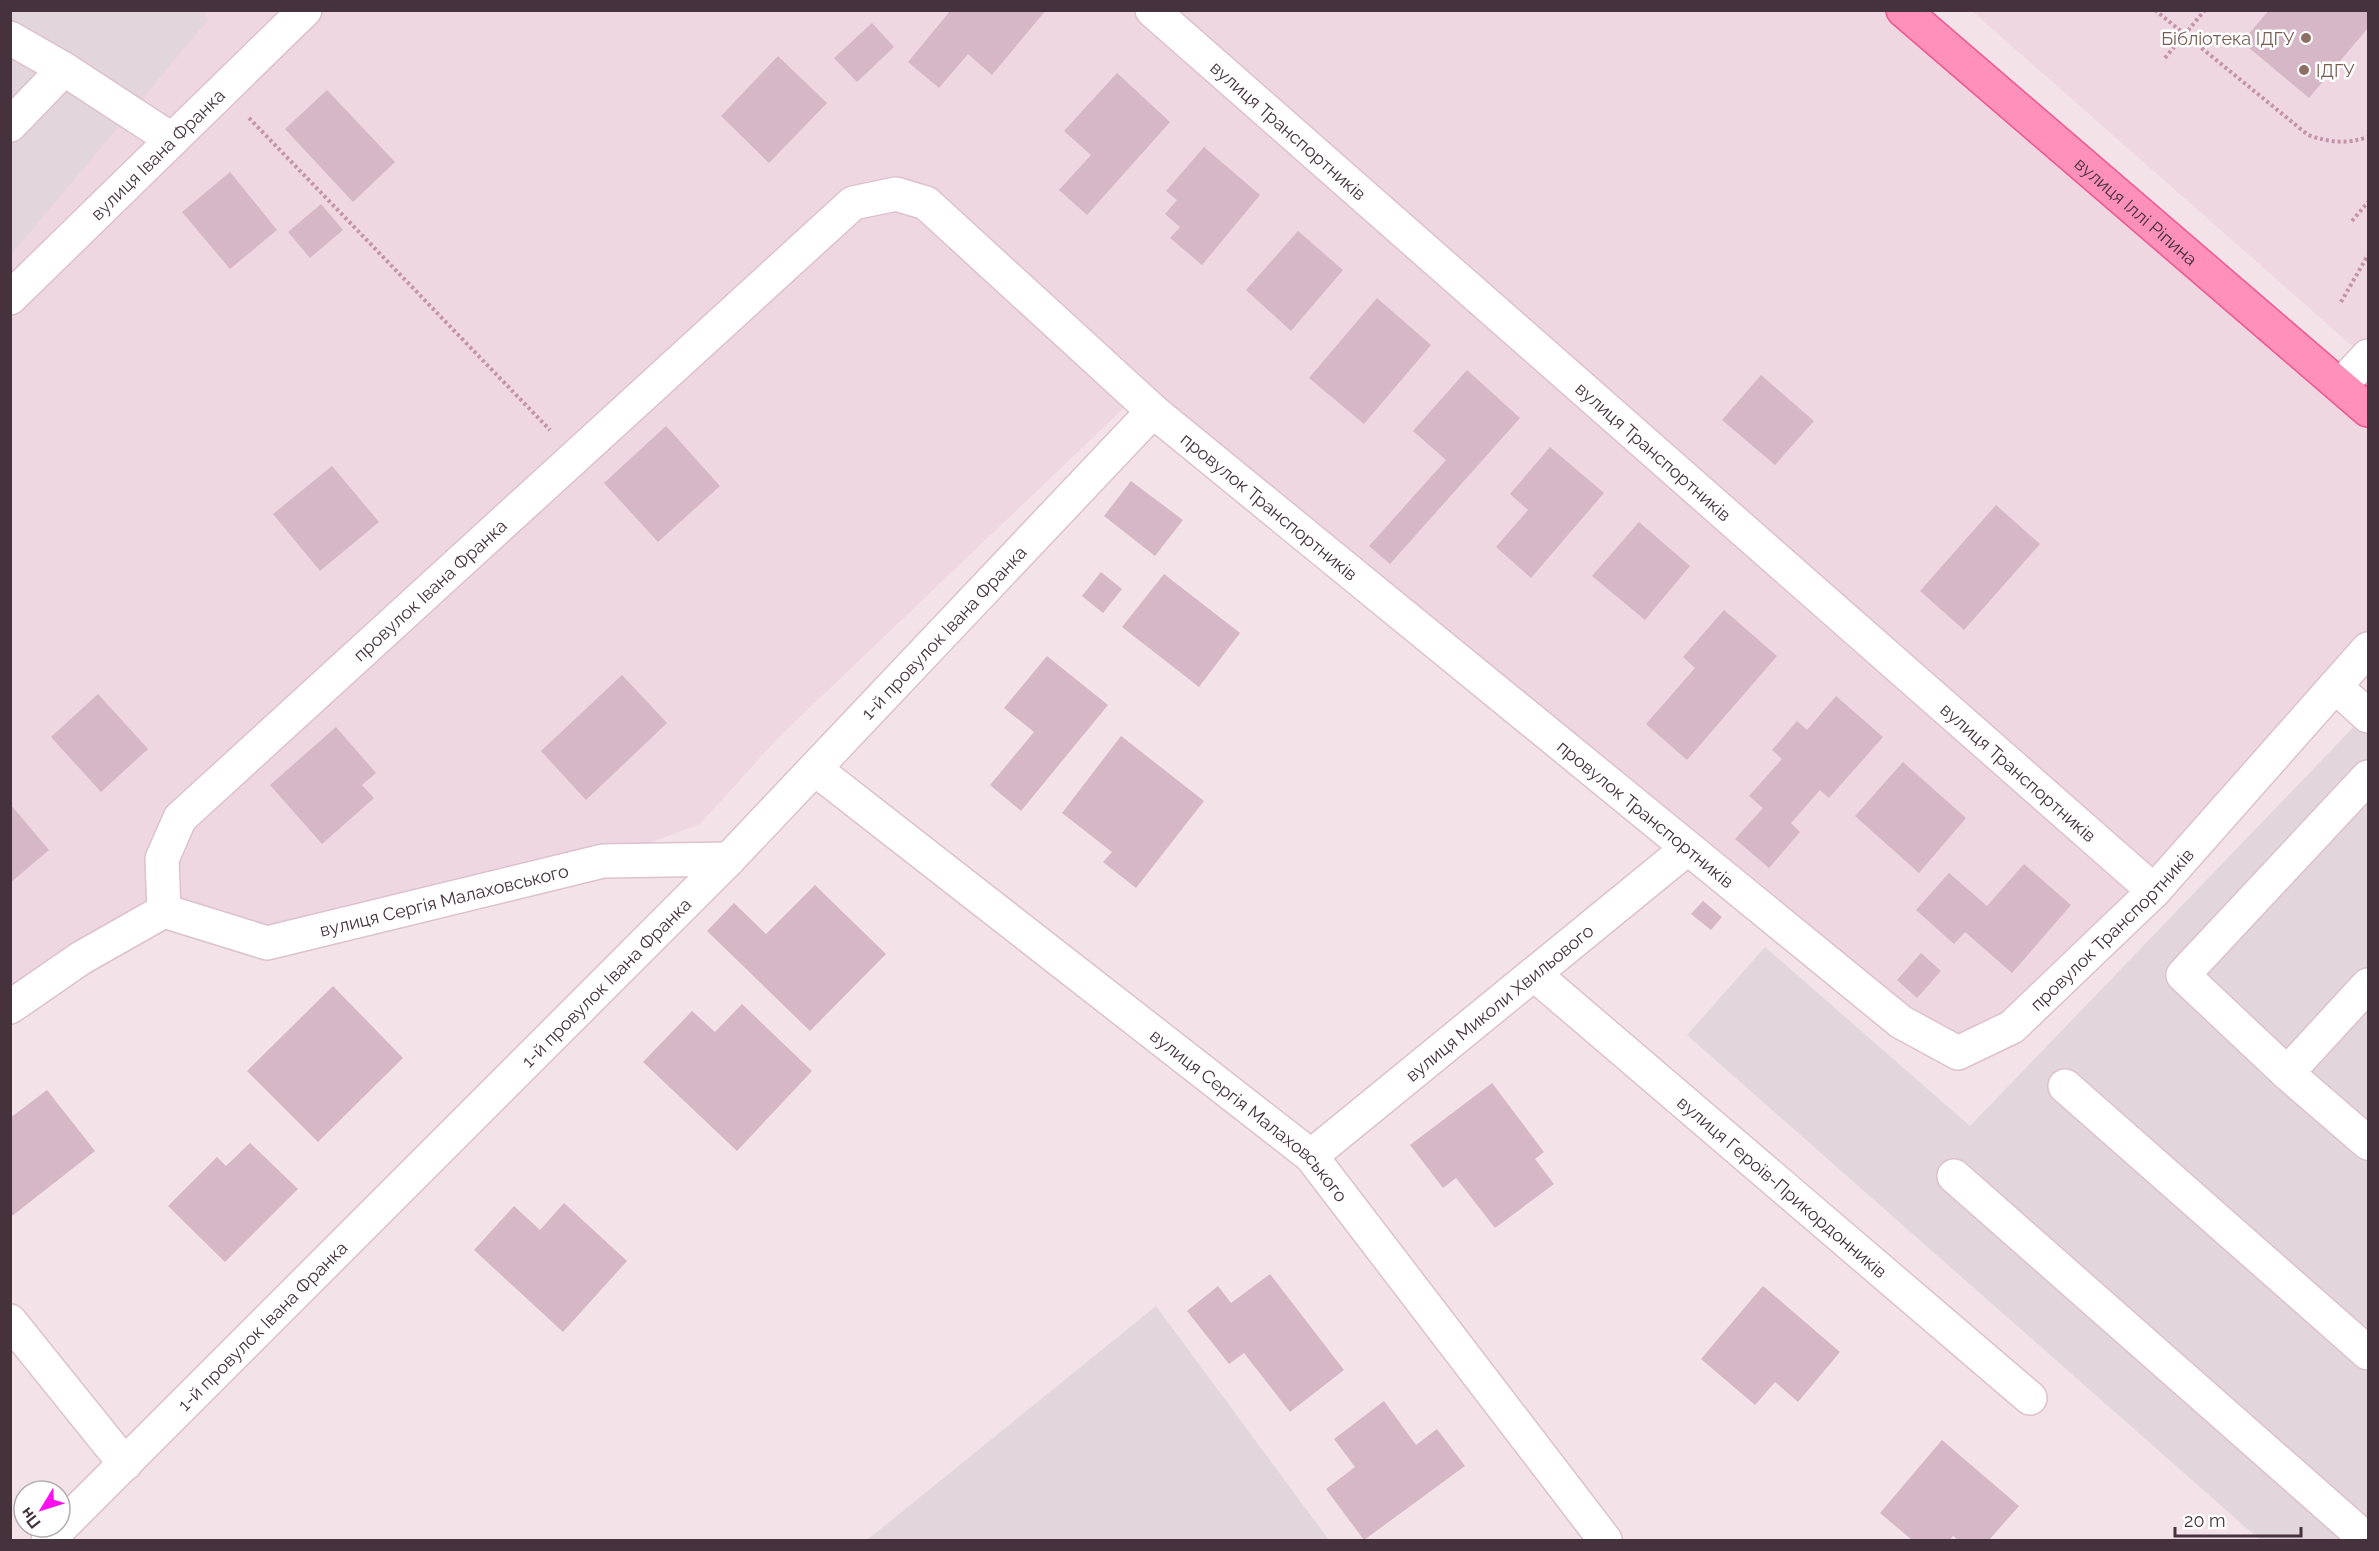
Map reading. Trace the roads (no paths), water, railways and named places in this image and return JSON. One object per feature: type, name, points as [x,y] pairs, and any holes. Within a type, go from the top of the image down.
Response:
[{"type":"main road","name":"вулиця Іллі Ріпина","points":[[1903,10],[2368,410]]},
{"type":"street","name":"вулиця Івана Франка","points":[[10,298],[305,10]]},
{"type":"street","name":"вулиця Транспортників","points":[[1152,10],[2154,891]]},
{"type":"street","points":[[10,38],[64,69],[171,140]]},
{"type":"street","points":[[10,125],[64,69]]},
{"type":"street","name":"провулок Транспортників","points":[[896,194],[926,203],[1153,411],[1901,1022],[1958,1053],[2012,1027],[2154,891],[2368,649]]},
{"type":"street","name":"провулок Івана Франка","points":[[164,911],[162,859],[180,818],[853,203],[896,194]]},
{"type":"street","points":[[2341,385],[2368,356]]},
{"type":"street","name":"1-й провулок Івана Франка","points":[[48,1540],[729,859],[1153,411]]},
{"type":"street","points":[[2335,686],[2368,716]]},
{"type":"street","name":"вулиця Сергія Малаховського","points":[[815,769],[1311,1156],[1605,1540]]},
{"type":"street","points":[[2368,777],[2183,975],[2287,1072],[2368,1143]]},
{"type":"street","name":"вулиця Миколи Хвильового","points":[[1311,1156],[1688,848]]},
{"type":"street","name":"вулиця Сергія Малаховського","points":[[164,911],[267,943],[603,861],[729,859]]},
{"type":"street","points":[[10,1007],[81,958],[164,911]]},
{"type":"street","name":"вулиця Героїв-Прикордонників","points":[[1534,974],[2030,1398]]},
{"type":"street","points":[[2287,1072],[2368,985]]},
{"type":"street","points":[[2065,1086],[2368,1353]]},
{"type":"street","points":[[1954,1176],[2367,1540]]},
{"type":"street","points":[[10,1321],[125,1464]]},
{"type":"place","name":"Бібліотека ІДГУ","points":[[2306,38]]},
{"type":"place","name":"ІДГУ","points":[[2304,70]]}]
